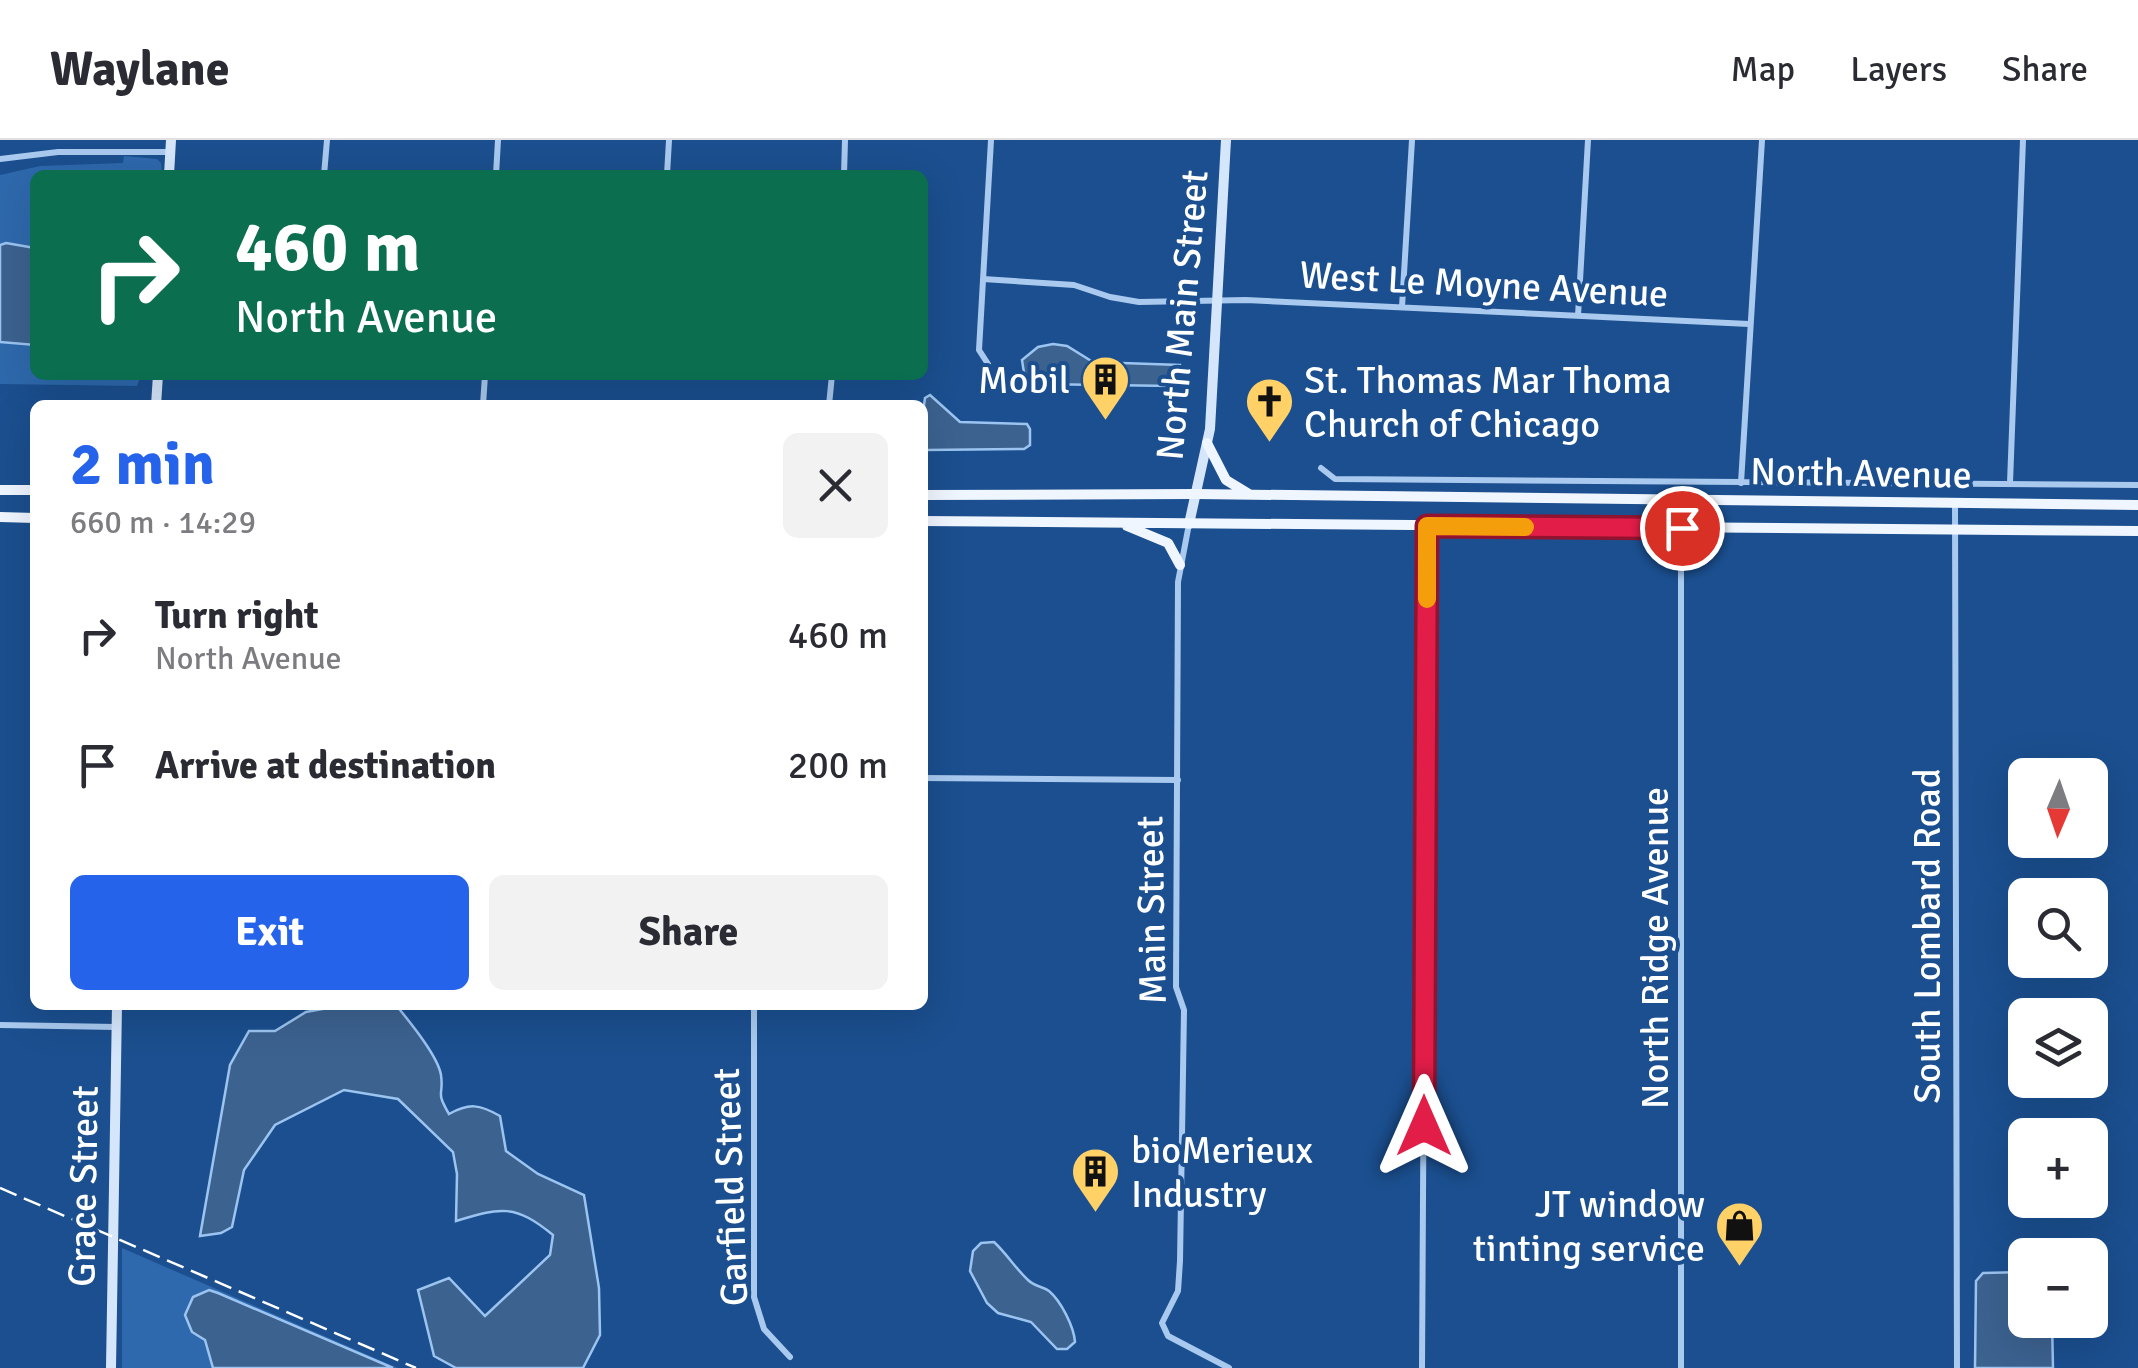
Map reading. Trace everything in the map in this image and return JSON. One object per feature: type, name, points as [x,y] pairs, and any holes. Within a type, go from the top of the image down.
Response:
[{"type":"main road","points":[[1207,443],[1226,480],[1250,494]]},
{"type":"main road","points":[[0,490],[30,490]]},
{"type":"main road","name":"North Avenue","points":[[928,494],[2138,505]]},
{"type":"main road","points":[[0,517],[30,518]]},
{"type":"main road","name":"North Avenue","points":[[928,521],[2138,531]]},
{"type":"main road","points":[[1122,523],[1168,543],[1180,565]]},
{"type":"street","points":[[324,170],[327,140]]},
{"type":"street","points":[[496,170],[498,140]]},
{"type":"street","points":[[667,170],[669,140]]},
{"type":"street","points":[[844,170],[845,140]]},
{"type":"street","points":[[988,364],[979,350],[990,140]]},
{"type":"street","name":"North Main Street","points":[[1196,494],[1207,443],[1226,140]]},
{"type":"street","points":[[1402,308],[1412,140]]},
{"type":"street","points":[[1578,316],[1588,140]]},
{"type":"street","points":[[1741,483],[1762,140]]},
{"type":"street","points":[[2010,484],[2023,140]]},
{"type":"street","points":[[0,159],[171,146]]},
{"type":"street","name":"West Le Moyne Avenue","points":[[983,279],[1074,284],[1110,298],[1139,302],[1216,300],[1749,324]]},
{"type":"street","name":"North Avenue","points":[[1321,468],[1335,479],[2138,485]]},
{"type":"street","name":"Main Street","points":[[1196,494],[1180,565],[1176,987],[1184,1010],[1180,1260],[1178,1291],[1162,1323],[1168,1336],[1229,1368]]},
{"type":"street","name":"South Lombard Road","points":[[1955,504],[1957,1368]]},
{"type":"street","points":[[1422,1368],[1427,526]]},
{"type":"street","name":"North Ridge Avenue","points":[[1681,1368],[1682,528]]},
{"type":"street","points":[[928,778],[1178,780]]},
{"type":"street","name":"Grace Street","points":[[111,1368],[117,1010]]},
{"type":"street","name":"Garfield Street","points":[[754,1010],[754,1297],[764,1329],[790,1357]]},
{"type":"street","points":[[0,1025],[116,1027]]},
{"type":"shaded area","points":[[124,156],[157,159],[162,170],[30,170],[30,380],[139,380],[137,386],[0,384],[0,175],[40,166],[123,163]]},
{"type":"shaded area","points":[[0,245],[30,247],[30,345],[0,342]]},
{"type":"shaded area","points":[[1067,346],[1093,362],[1180,365],[1181,380],[1173,386],[1036,384],[1024,373],[1022,360],[1038,347]]},
{"type":"shaded area","points":[[930,395],[960,422],[1027,424],[1030,445],[1024,449],[928,450],[925,398]]},
{"type":"shaded area","points":[[400,1010],[435,1058],[441,1075],[441,1097],[449,1114],[474,1106],[500,1116],[506,1151],[538,1174],[584,1195],[599,1288],[600,1335],[583,1368],[456,1368],[434,1356],[418,1290],[449,1278],[485,1316],[550,1255],[553,1235],[528,1218],[507,1211],[456,1221],[457,1174],[453,1152],[398,1099],[344,1090],[275,1125],[244,1170],[232,1227],[200,1236],[230,1065],[249,1031],[275,1031],[306,1012]]},
{"type":"shaded area","points":[[994,1242],[1028,1280],[1049,1291],[1058,1301],[1074,1336],[1075,1342],[1067,1349],[1057,1349],[1031,1322],[998,1313],[987,1303],[970,1271],[973,1251],[981,1243]]},
{"type":"shaded area","points":[[122,1248],[398,1368],[122,1368]]},
{"type":"shaded area","points":[[2008,1272],[2008,1338],[2052,1338],[2053,1368],[1975,1368],[1976,1281],[1983,1273]]},
{"type":"shaded area","points":[[209,1290],[393,1368],[213,1368],[205,1340],[192,1332],[185,1315],[193,1297]]},
{"type":"railway","points":[[0,1188],[416,1368]]},
{"type":"slow traffic","points":[[1427,599],[1427,526],[1525,527]]},
{"type":"place","name":"Mobil","points":[[1105,422]]},
{"type":"place","name":"St. Thomas Mar Thoma Church of Chicago","points":[[1269,444]]},
{"type":"place","name":"bioMerieux Industry","points":[[1096,1214]]},
{"type":"place","name":"JT window tinting service","points":[[1740,1268]]},
{"type":"route","points":[[1424,1126],[1427,526],[1682,528]]}]
